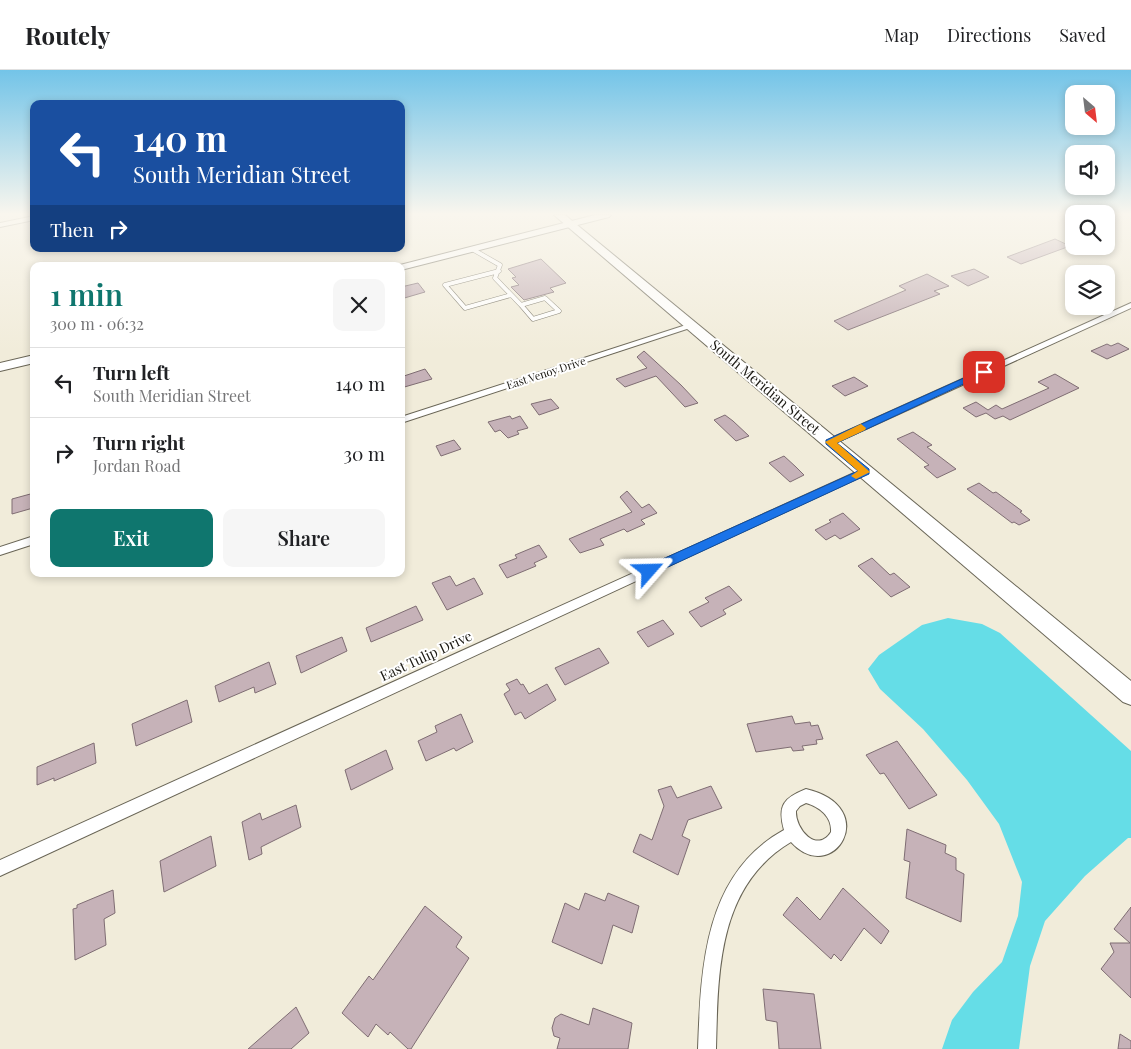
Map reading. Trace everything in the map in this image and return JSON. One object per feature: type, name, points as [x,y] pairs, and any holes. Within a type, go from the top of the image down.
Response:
[{"type":"main road","points":[[405,266],[426,261]]},
{"type":"main road","name":"South Meridian Street","points":[[614,261],[1131,695]]},
{"type":"main road","points":[[0,367],[30,360]]},
{"type":"street","points":[[830,442],[1131,304]]},
{"type":"street","name":"East Venoy Drive","points":[[405,419],[692,326]]},
{"type":"street","name":"East Tulip Drive","points":[[0,868],[865,472]]},
{"type":"street","points":[[0,551],[30,541]]},
{"type":"street","points":[[707,1049],[710,970],[715,937],[722,918],[738,883],[748,868],[766,850],[793,833]]},
{"type":"lane","points":[[492,261],[500,265],[495,278],[533,319],[559,311],[545,298],[521,305]]},
{"type":"lane","points":[[499,270],[445,285],[465,308],[511,295]]},
{"type":"water","points":[[948,618],[982,624],[1000,633],[1131,751],[1131,838],[1128,838],[1085,876],[1045,921],[1030,966],[1019,1049],[942,1049],[952,1020],[973,992],[1002,962],[1018,916],[1022,882],[999,824],[967,780],[923,729],[880,689],[868,669],[879,655],[922,625]]},
{"type":"building","points":[[535,261],[543,261],[566,283],[550,288],[554,292],[524,300],[511,287],[519,285],[512,278],[516,277],[508,269]]},
{"type":"building","points":[[1014,261],[1030,261],[1021,264]]},
{"type":"building","points":[[974,269],[989,277],[968,286],[951,276]]},
{"type":"building","points":[[927,274],[949,286],[934,291],[940,294],[848,330],[834,321],[906,290],[899,286]]},
{"type":"building","points":[[418,283],[425,292],[405,298],[405,286]]},
{"type":"building","points":[[1118,343],[1129,349],[1107,359],[1091,351],[1107,344],[1111,346]]},
{"type":"building","points":[[644,351],[698,403],[685,407],[656,376],[625,387],[616,379],[647,368],[637,357]]},
{"type":"building","points":[[425,369],[432,379],[405,387],[405,376]]},
{"type":"building","points":[[1055,374],[1079,388],[1010,420],[1003,416],[995,419],[986,413],[976,417],[963,408],[976,402],[988,410],[996,405],[1002,409],[1049,388],[1038,382]]},
{"type":"building","points":[[854,377],[868,386],[845,396],[832,386]]},
{"type":"building","points":[[551,399],[559,408],[539,415],[531,404]]},
{"type":"building","points":[[725,415],[749,436],[736,441],[714,420]]},
{"type":"building","points":[[510,416],[512,419],[520,416],[528,428],[517,431],[519,434],[508,438],[500,430],[495,432],[488,422]]},
{"type":"building","points":[[913,432],[932,445],[927,447],[956,469],[937,478],[924,467],[929,465],[897,439]]},
{"type":"building","points":[[454,440],[461,449],[441,456],[436,446]]},
{"type":"building","points":[[784,456],[804,475],[790,482],[769,463]]},
{"type":"building","points":[[979,483],[993,493],[996,492],[1022,511],[1020,512],[1030,520],[1019,525],[1014,522],[1012,523],[967,489]]},
{"type":"building","points":[[627,491],[642,508],[649,504],[657,513],[641,520],[645,524],[627,532],[624,529],[600,539],[604,545],[580,553],[569,539],[632,512],[620,497]]},
{"type":"building","points":[[30,494],[30,509],[12,514],[12,499]]},
{"type":"building","points":[[843,513],[860,529],[840,539],[835,535],[826,540],[815,530],[831,522],[829,520]]},
{"type":"building","points":[[539,545],[547,557],[534,563],[536,566],[507,578],[499,565],[517,558],[515,555]]},
{"type":"building","points":[[872,558],[890,575],[894,573],[910,587],[891,597],[858,566]]},
{"type":"building","points":[[450,576],[456,586],[474,578],[483,594],[447,610],[432,583]]},
{"type":"building","points":[[729,586],[742,600],[723,610],[726,614],[701,627],[689,612],[709,602],[705,598]]},
{"type":"building","points":[[416,606],[423,620],[371,642],[366,628]]},
{"type":"building","points":[[663,620],[674,634],[648,647],[637,632]]},
{"type":"building","points":[[342,637],[347,651],[301,673],[296,656]]},
{"type":"building","points":[[599,648],[609,663],[565,685],[555,668]]},
{"type":"building","points":[[269,662],[276,684],[255,693],[254,687],[219,702],[215,686]]},
{"type":"building","points":[[517,679],[521,685],[523,684],[529,694],[547,684],[556,700],[525,719],[521,712],[515,715],[504,694],[510,690],[506,684]]},
{"type":"building","points":[[187,700],[192,722],[136,746],[132,724]]},
{"type":"building","points":[[461,714],[473,742],[456,751],[454,748],[426,761],[418,741],[437,732],[435,726]]},
{"type":"building","points":[[792,716],[795,724],[810,722],[811,726],[818,725],[823,739],[816,740],[817,744],[802,746],[804,750],[793,751],[791,747],[756,752],[747,724]]},
{"type":"building","points":[[897,741],[937,795],[909,809],[884,773],[880,774],[866,755]]},
{"type":"building","points":[[94,743],[96,763],[54,781],[54,778],[37,785],[37,767]]},
{"type":"building","points":[[386,750],[393,769],[351,790],[345,770]]},
{"type":"building","points":[[671,786],[677,798],[711,786],[722,808],[688,820],[682,836],[690,840],[678,875],[633,852],[640,834],[652,840],[664,806],[658,790]]},
{"type":"building","points":[[296,805],[301,827],[261,847],[262,854],[249,860],[242,822],[260,813],[262,820]]},
{"type":"building","points":[[907,829],[946,845],[945,853],[956,858],[956,870],[964,874],[961,922],[906,898],[910,862],[904,860]]},
{"type":"building","points":[[211,836],[216,866],[164,892],[160,861]]},
{"type":"building","points":[[843,888],[889,931],[881,944],[864,928],[841,961],[834,954],[831,959],[783,915],[797,897],[820,920]]},
{"type":"building","points":[[113,890],[115,913],[104,919],[106,945],[75,960],[73,909],[77,908],[77,905]]},
{"type":"building","points":[[585,893],[605,901],[608,893],[639,906],[632,933],[613,925],[602,964],[552,942],[565,903],[579,910]]},
{"type":"building","points":[[425,906],[462,937],[456,947],[469,958],[411,1049],[408,1049],[390,1032],[388,1035],[376,1024],[368,1037],[342,1013],[369,976],[373,980]]},
{"type":"building","points":[[1131,907],[1131,998],[1101,969],[1114,952],[1110,943],[1130,943],[1114,929]]},
{"type":"building","points":[[763,989],[814,994],[821,1049],[779,1049],[777,1022],[766,1020]]},
{"type":"building","points":[[296,1007],[309,1033],[291,1049],[248,1049]]},
{"type":"building","points":[[593,1008],[632,1023],[628,1049],[557,1049],[560,1038],[554,1036],[552,1028],[555,1018],[561,1014],[589,1025]]},
{"type":"building","points":[[1120,1034],[1131,1041],[1131,1049],[1118,1049]]},
{"type":"slow traffic","points":[[856,476],[865,472],[830,442],[861,428]]},
{"type":"route","points":[[649,571],[865,472],[830,442],[984,372]]}]
